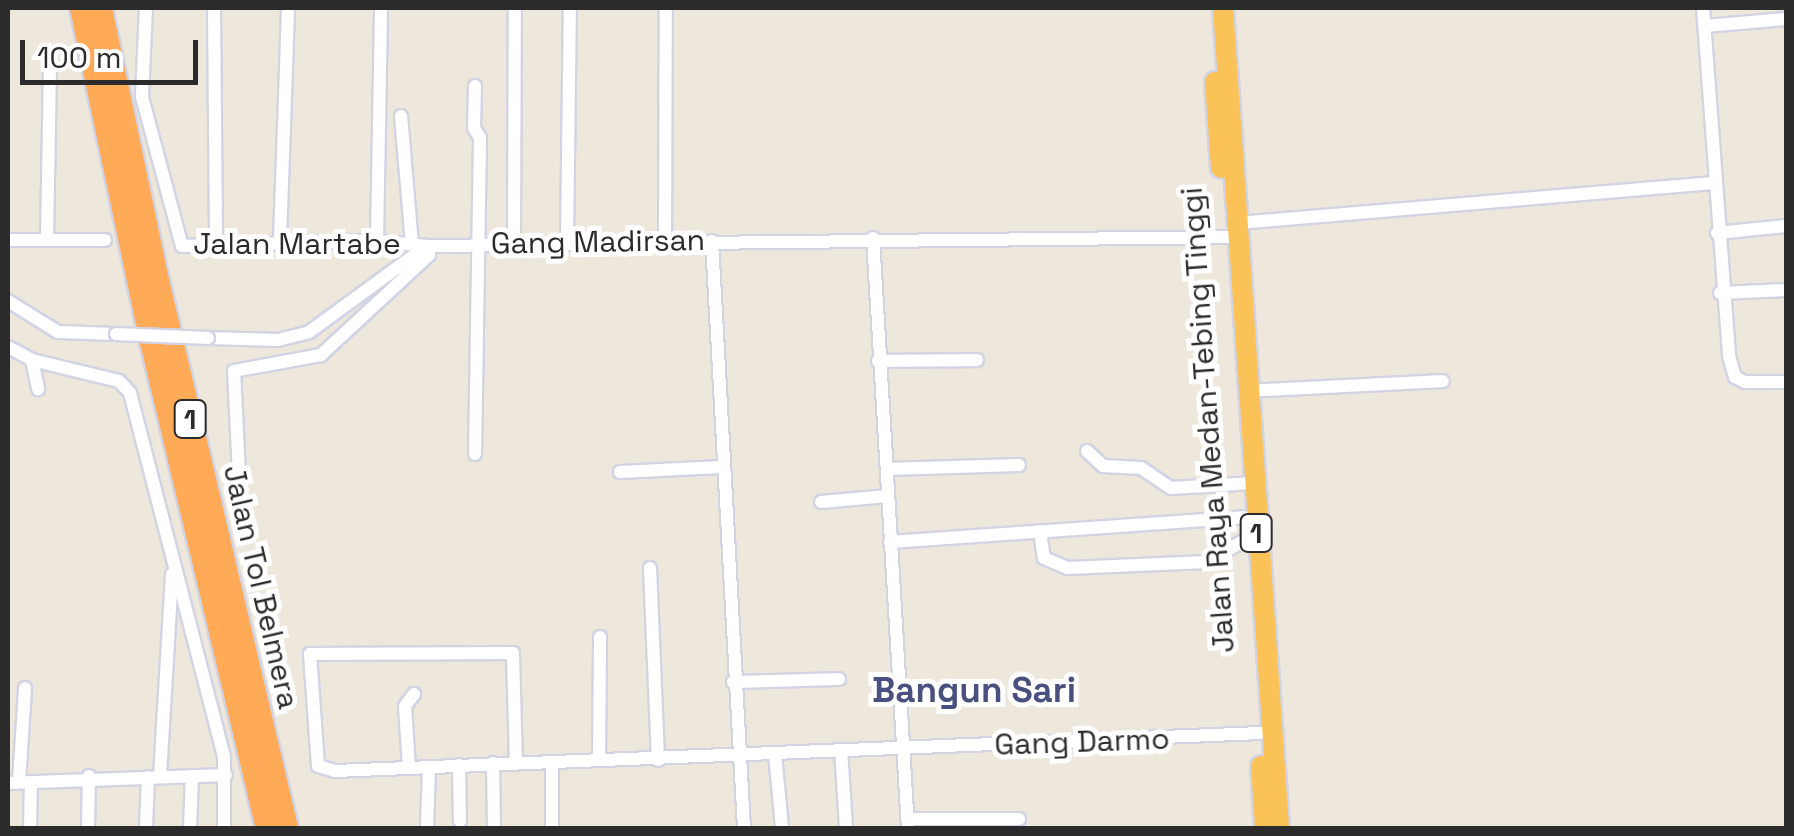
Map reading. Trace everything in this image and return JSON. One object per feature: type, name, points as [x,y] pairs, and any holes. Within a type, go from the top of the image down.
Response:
[{"type":"highway","points":[[66,8],[108,144]]},
{"type":"highway","name":"1","points":[[81,8],[108,144]]},
{"type":"highway","name":"Jalan Tol Belmera","points":[[102,8],[156,272],[287,828]]},
{"type":"highway","name":"Jalan Raya Medan-Tebing Tinggi","points":[[1210,8],[1235,232],[1247,391],[1244,517],[1265,828]]},
{"type":"highway","name":"Jalan Raya Medan-Tebing Tinggi","points":[[1223,8],[1247,483],[1279,828]]},
{"type":"highway","name":"Jalan Tol Belmera","points":[[108,144],[268,828]]},
{"type":"street","name":"Jalan Martabe","points":[[146,8],[142,96],[176,238],[182,246],[280,240],[377,242],[420,245],[428,261],[322,355],[234,371],[239,472]]},
{"type":"street","points":[[214,8],[216,243]]},
{"type":"street","points":[[280,240],[288,8]]},
{"type":"street","points":[[377,242],[381,8]]},
{"type":"street","points":[[514,242],[516,8]]},
{"type":"street","points":[[567,244],[570,8]]},
{"type":"street","points":[[665,241],[666,8]]},
{"type":"street","points":[[1703,8],[1720,293],[1735,377],[1786,382]]},
{"type":"street","points":[[1705,26],[1786,18]]},
{"type":"street","points":[[47,239],[50,65]]},
{"type":"street","points":[[475,86],[475,454]]},
{"type":"street","points":[[8,301],[58,332],[278,340],[309,332],[420,245],[401,116]]},
{"type":"street","name":"Gang Madirsan","points":[[420,245],[1235,232],[1712,183]]},
{"type":"street","points":[[1717,233],[1786,226]]},
{"type":"street","points":[[873,238],[908,824],[1019,820]]},
{"type":"street","points":[[8,240],[105,240]]},
{"type":"street","points":[[712,241],[721,466],[744,828]]},
{"type":"street","points":[[1720,293],[1786,290]]},
{"type":"street","points":[[8,347],[32,360],[119,382],[130,393],[226,776],[224,828]]},
{"type":"street","points":[[32,360],[38,389]]},
{"type":"street","points":[[878,361],[977,360]]},
{"type":"street","points":[[1247,391],[1443,381]]},
{"type":"street","points":[[1088,450],[1103,466],[1142,468],[1170,488],[1247,483]]},
{"type":"street","points":[[887,468],[1019,465]]},
{"type":"street","points":[[620,472],[721,466]]},
{"type":"street","points":[[822,502],[888,496]]},
{"type":"street","points":[[890,542],[1244,517]]},
{"type":"street","points":[[1040,531],[1044,558],[1068,568],[1207,562],[1245,540]]},
{"type":"street","points":[[146,828],[172,567]]},
{"type":"street","points":[[650,568],[658,760]]},
{"type":"street","points":[[599,759],[600,637]]},
{"type":"street","name":"Gang Darmo","points":[[516,763],[513,653],[310,654],[318,766],[429,767],[658,760],[1260,733]]},
{"type":"street","points":[[733,682],[839,679]]},
{"type":"street","points":[[25,688],[19,782],[30,828]]},
{"type":"street","points":[[409,767],[405,706],[414,694]]},
{"type":"street","points":[[841,750],[846,828]]},
{"type":"street","points":[[775,754],[782,828]]},
{"type":"street","points":[[552,762],[552,828]]},
{"type":"street","points":[[493,763],[494,828]]},
{"type":"street","points":[[459,765],[460,821]]},
{"type":"street","points":[[427,828],[429,767]]},
{"type":"street","points":[[19,782],[89,776],[226,776]]},
{"type":"street","points":[[88,828],[89,776]]},
{"type":"street","points":[[190,828],[192,776]]},
{"type":"district","name":"Bangun Sari","points":[[974,690]]}]
